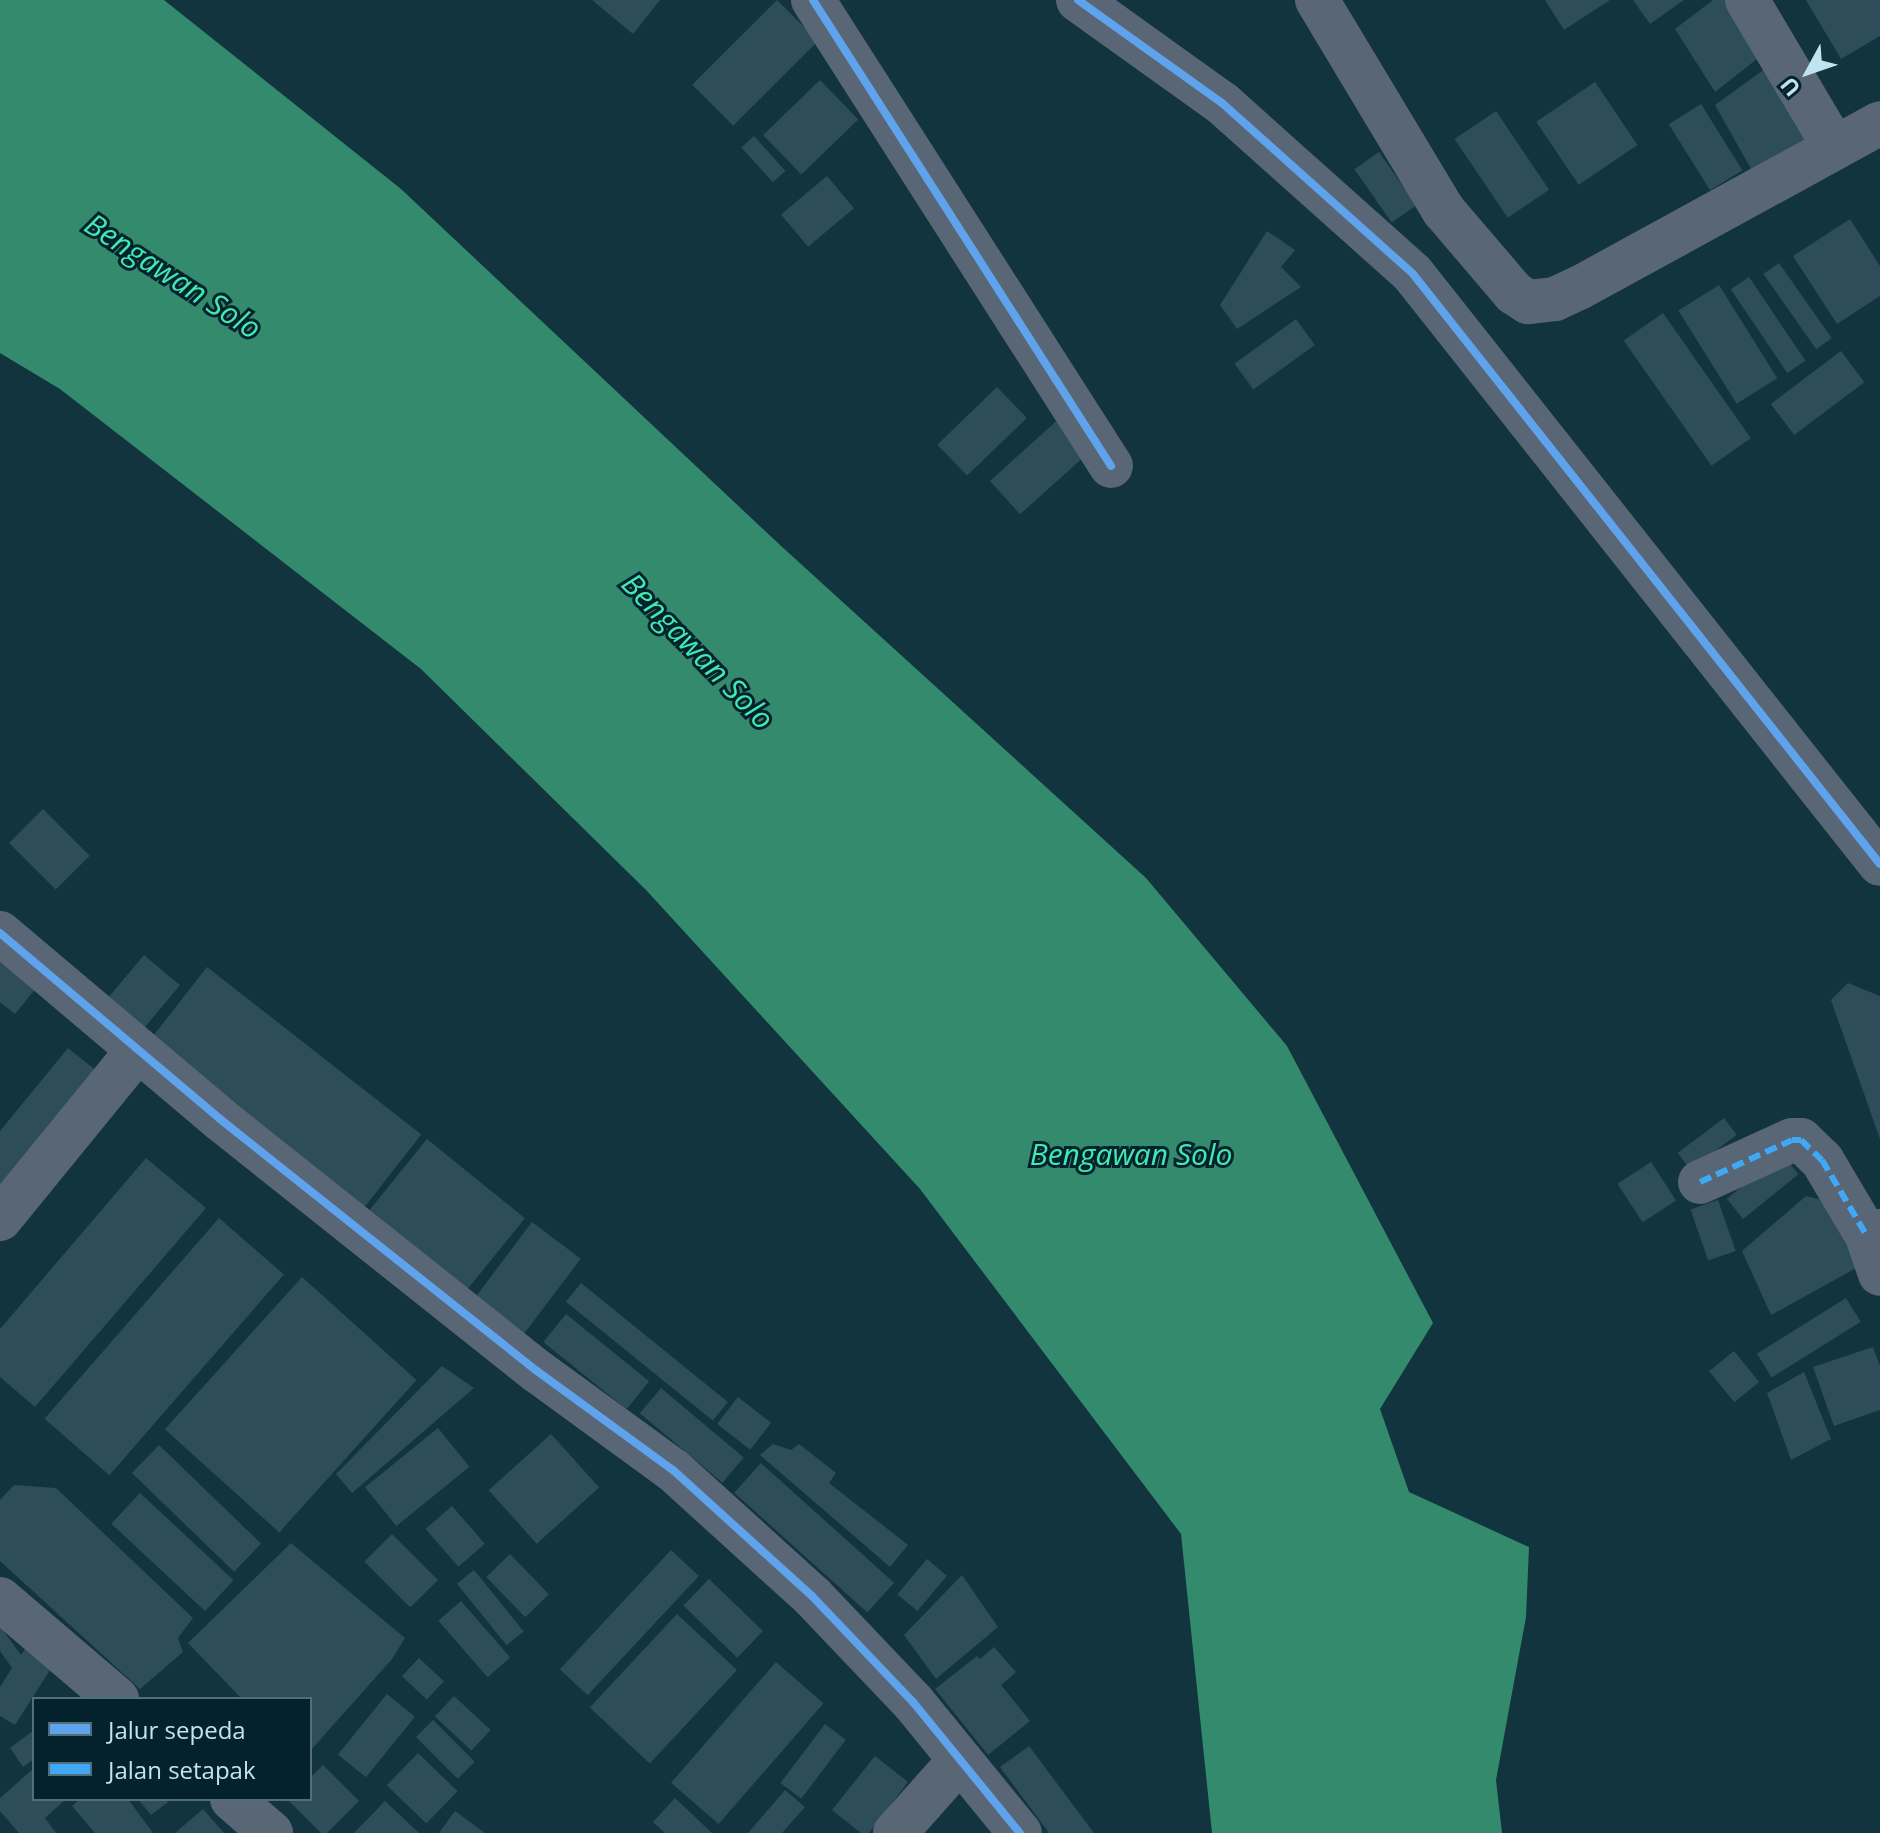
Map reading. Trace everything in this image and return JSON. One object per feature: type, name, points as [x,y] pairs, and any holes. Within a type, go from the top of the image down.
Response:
[{"type":"street","points":[[813,0],[1111,466]]},
{"type":"street","points":[[1078,0],[1222,103],[1413,274],[1880,864]]},
{"type":"street","points":[[1317,0],[1444,211],[1514,293],[1540,303],[1579,288],[1880,123]]},
{"type":"street","points":[[1747,0],[1835,148]]},
{"type":"street","points":[[1413,274],[1444,211]]},
{"type":"street","points":[[0,933],[137,1051],[526,1363],[651,1451],[812,1596],[913,1702],[1020,1833]]},
{"type":"street","points":[[0,1219],[137,1051]]},
{"type":"street","points":[[1700,1182],[1792,1140],[1801,1140],[1822,1160],[1876,1247]]},
{"type":"street","points":[[0,1599],[115,1697]]},
{"type":"street","points":[[895,1833],[960,1760]]},
{"type":"street","points":[[234,1801],[271,1833]]},
{"type":"water","name":"Bengawan Solo","points":[[0,0],[164,0],[401,189],[780,545],[1146,878],[1287,1046],[1433,1323],[1380,1409],[1409,1492],[1529,1547],[1526,1617],[1496,1780],[1502,1833],[1212,1833],[1181,1534],[920,1189],[647,891],[421,669],[60,389],[0,353]]},
{"type":"building","points":[[592,0],[660,0],[633,34]]},
{"type":"building","points":[[777,0],[818,41],[733,126],[692,85]]},
{"type":"building","points":[[1545,0],[1610,0],[1564,30]]},
{"type":"building","points":[[1633,0],[1684,0],[1650,24]]},
{"type":"building","points":[[1713,0],[1733,0],[1767,51],[1715,92],[1675,29]]},
{"type":"building","points":[[1806,0],[1880,0],[1880,36],[1841,59]]},
{"type":"building","points":[[1766,68],[1808,140],[1755,176],[1715,105]]},
{"type":"building","points":[[820,80],[858,120],[801,174],[763,135]]},
{"type":"building","points":[[1595,82],[1637,145],[1579,185],[1536,122]]},
{"type":"building","points":[[1701,104],[1742,170],[1710,190],[1669,124]]},
{"type":"building","points":[[1496,111],[1549,190],[1508,218],[1455,139]]},
{"type":"building","points":[[754,136],[785,171],[773,182],[741,147]]},
{"type":"building","points":[[1379,152],[1416,205],[1392,222],[1354,169]]},
{"type":"building","points":[[827,176],[854,208],[808,247],[781,215]]},
{"type":"building","points":[[1850,219],[1880,266],[1880,296],[1837,324],[1793,256]]},
{"type":"building","points":[[1267,231],[1295,250],[1281,267],[1301,287],[1237,329],[1220,305]]},
{"type":"building","points":[[1779,263],[1832,338],[1816,349],[1763,274]]},
{"type":"building","points":[[1749,277],[1805,361],[1787,373],[1731,289]]},
{"type":"building","points":[[1719,285],[1777,378],[1737,404],[1678,310]]},
{"type":"building","points":[[1663,313],[1751,438],[1711,466],[1624,341]]},
{"type":"building","points":[[1296,319],[1315,345],[1253,390],[1235,364]]},
{"type":"building","points":[[1841,351],[1864,382],[1794,435],[1771,404]]},
{"type":"building","points":[[997,387],[1027,418],[967,476],[937,445]]},
{"type":"building","points":[[1062,416],[1092,449],[1020,514],[990,481]]},
{"type":"building","points":[[43,809],[90,856],[56,890],[9,843]]},
{"type":"building","points":[[0,948],[41,982],[15,1014],[0,1002]]},
{"type":"building","points":[[144,955],[180,985],[140,1033],[104,1002]]},
{"type":"building","points":[[207,967],[421,1134],[363,1209],[149,1042]]},
{"type":"building","points":[[1848,983],[1880,996],[1880,1139],[1831,1000]]},
{"type":"building","points":[[68,1048],[103,1076],[0,1201],[0,1131]]},
{"type":"building","points":[[1724,1118],[1737,1135],[1690,1170],[1678,1153]]},
{"type":"building","points":[[427,1139],[525,1218],[454,1305],[357,1226]]},
{"type":"building","points":[[1782,1154],[1798,1174],[1743,1219],[1727,1199]]},
{"type":"building","points":[[146,1158],[206,1208],[35,1407],[0,1377],[0,1329]]},
{"type":"building","points":[[1651,1162],[1676,1201],[1643,1222],[1617,1184]]},
{"type":"building","points":[[1806,1196],[1822,1200],[1858,1267],[1771,1315],[1742,1251]]},
{"type":"building","points":[[1718,1200],[1736,1251],[1708,1260],[1691,1209]]},
{"type":"building","points":[[219,1218],[284,1274],[109,1475],[44,1419]]},
{"type":"building","points":[[532,1222],[581,1259],[517,1343],[468,1307]]},
{"type":"building","points":[[302,1277],[416,1380],[279,1532],[165,1429]]},
{"type":"building","points":[[581,1283],[728,1402],[713,1421],[566,1302]]},
{"type":"building","points":[[1846,1298],[1861,1322],[1772,1377],[1757,1354]]},
{"type":"building","points":[[566,1314],[649,1381],[626,1409],[543,1342]]},
{"type":"building","points":[[1873,1347],[1880,1366],[1880,1410],[1834,1426],[1813,1367]]},
{"type":"building","points":[[1734,1351],[1759,1382],[1734,1402],[1709,1371]]},
{"type":"building","points":[[442,1366],[474,1388],[352,1493],[336,1474]]},
{"type":"building","points":[[1804,1372],[1831,1439],[1791,1460],[1767,1393]]},
{"type":"building","points":[[661,1388],[744,1457],[723,1483],[640,1413]]},
{"type":"building","points":[[738,1397],[771,1423],[750,1450],[717,1424]]},
{"type":"building","points":[[438,1428],[469,1467],[396,1526],[365,1487]]},
{"type":"building","points":[[551,1434],[599,1488],[537,1544],[489,1490]]},
{"type":"building","points":[[773,1444],[791,1450],[799,1444],[836,1473],[829,1483],[908,1545],[890,1567],[760,1455]]},
{"type":"building","points":[[159,1445],[261,1544],[234,1572],[132,1473]]},
{"type":"building","points":[[761,1463],[894,1583],[867,1613],[734,1493]]},
{"type":"building","points":[[14,1485],[56,1488],[193,1618],[178,1638],[183,1652],[140,1689],[0,1561],[0,1500]]},
{"type":"building","points":[[140,1493],[234,1580],[205,1611],[111,1524]]},
{"type":"building","points":[[452,1506],[485,1544],[458,1567],[426,1529]]},
{"type":"building","points":[[392,1534],[438,1580],[410,1608],[364,1562]]},
{"type":"building","points":[[291,1543],[405,1638],[392,1659],[312,1749],[312,1697],[240,1697],[188,1643]]},
{"type":"building","points":[[671,1550],[699,1576],[588,1695],[560,1669]]},
{"type":"building","points":[[510,1554],[549,1594],[525,1617],[486,1577]]},
{"type":"building","points":[[927,1559],[947,1576],[917,1611],[897,1594]]},
{"type":"building","points":[[474,1570],[524,1631],[507,1645],[457,1584]]},
{"type":"building","points":[[962,1575],[998,1627],[936,1679],[904,1635]]},
{"type":"building","points":[[709,1579],[763,1631],[737,1658],[683,1606]]},
{"type":"building","points":[[461,1601],[510,1658],[488,1677],[438,1621]]},
{"type":"building","points":[[677,1614],[737,1670],[650,1764],[590,1708]]},
{"type":"building","points":[[0,1626],[21,1655],[30,1642],[57,1659],[15,1725],[0,1716],[0,1687],[12,1668],[0,1651]]},
{"type":"building","points":[[994,1647],[1016,1672],[1001,1685],[1030,1721],[988,1755],[935,1689],[977,1656],[980,1659]]},
{"type":"building","points":[[419,1658],[444,1681],[427,1699],[402,1676]]},
{"type":"building","points":[[776,1662],[824,1703],[719,1824],[671,1783]]},
{"type":"building","points":[[387,1694],[415,1717],[366,1777],[338,1755]]},
{"type":"building","points":[[454,1696],[491,1730],[471,1751],[435,1716]]},
{"type":"building","points":[[433,1720],[475,1762],[458,1779],[416,1737]]},
{"type":"building","points":[[825,1724],[846,1740],[801,1799],[780,1783]]},
{"type":"building","points":[[32,1732],[32,1760],[23,1767],[10,1748]]},
{"type":"building","points":[[1029,1746],[1094,1833],[1049,1833],[1000,1767]]},
{"type":"building","points":[[418,1753],[458,1791],[426,1824],[387,1785]]},
{"type":"building","points":[[875,1756],[908,1782],[869,1833],[861,1833],[832,1810]]},
{"type":"building","points":[[323,1765],[359,1801],[327,1833],[321,1833],[289,1801],[312,1801],[312,1776]]},
{"type":"building","points":[[32,1770],[32,1801],[64,1801],[45,1818],[56,1833],[19,1833],[0,1811],[0,1798]]},
{"type":"building","points":[[785,1790],[805,1807],[782,1833],[748,1833]]},
{"type":"building","points":[[675,1798],[712,1833],[665,1833],[653,1822]]},
{"type":"building","points":[[78,1801],[129,1801],[153,1833],[95,1833],[72,1806]]},
{"type":"building","points":[[140,1801],[167,1801],[168,1802],[151,1815]]},
{"type":"building","points":[[385,1801],[419,1833],[354,1833]]},
{"type":"building","points":[[203,1809],[224,1833],[175,1833]]},
{"type":"building","points":[[455,1811],[485,1833],[439,1833]]},
{"type":"marked path","points":[[1700,1182],[1792,1140],[1801,1140],[1822,1160],[1867,1236]]},
{"type":"cycle path","points":[[813,0],[1111,466]]},
{"type":"cycle path","points":[[1078,0],[1222,103],[1413,274],[1880,864]]},
{"type":"cycle path","points":[[0,933],[220,1119],[537,1371],[673,1470],[812,1596],[913,1702],[1020,1833]]}]
